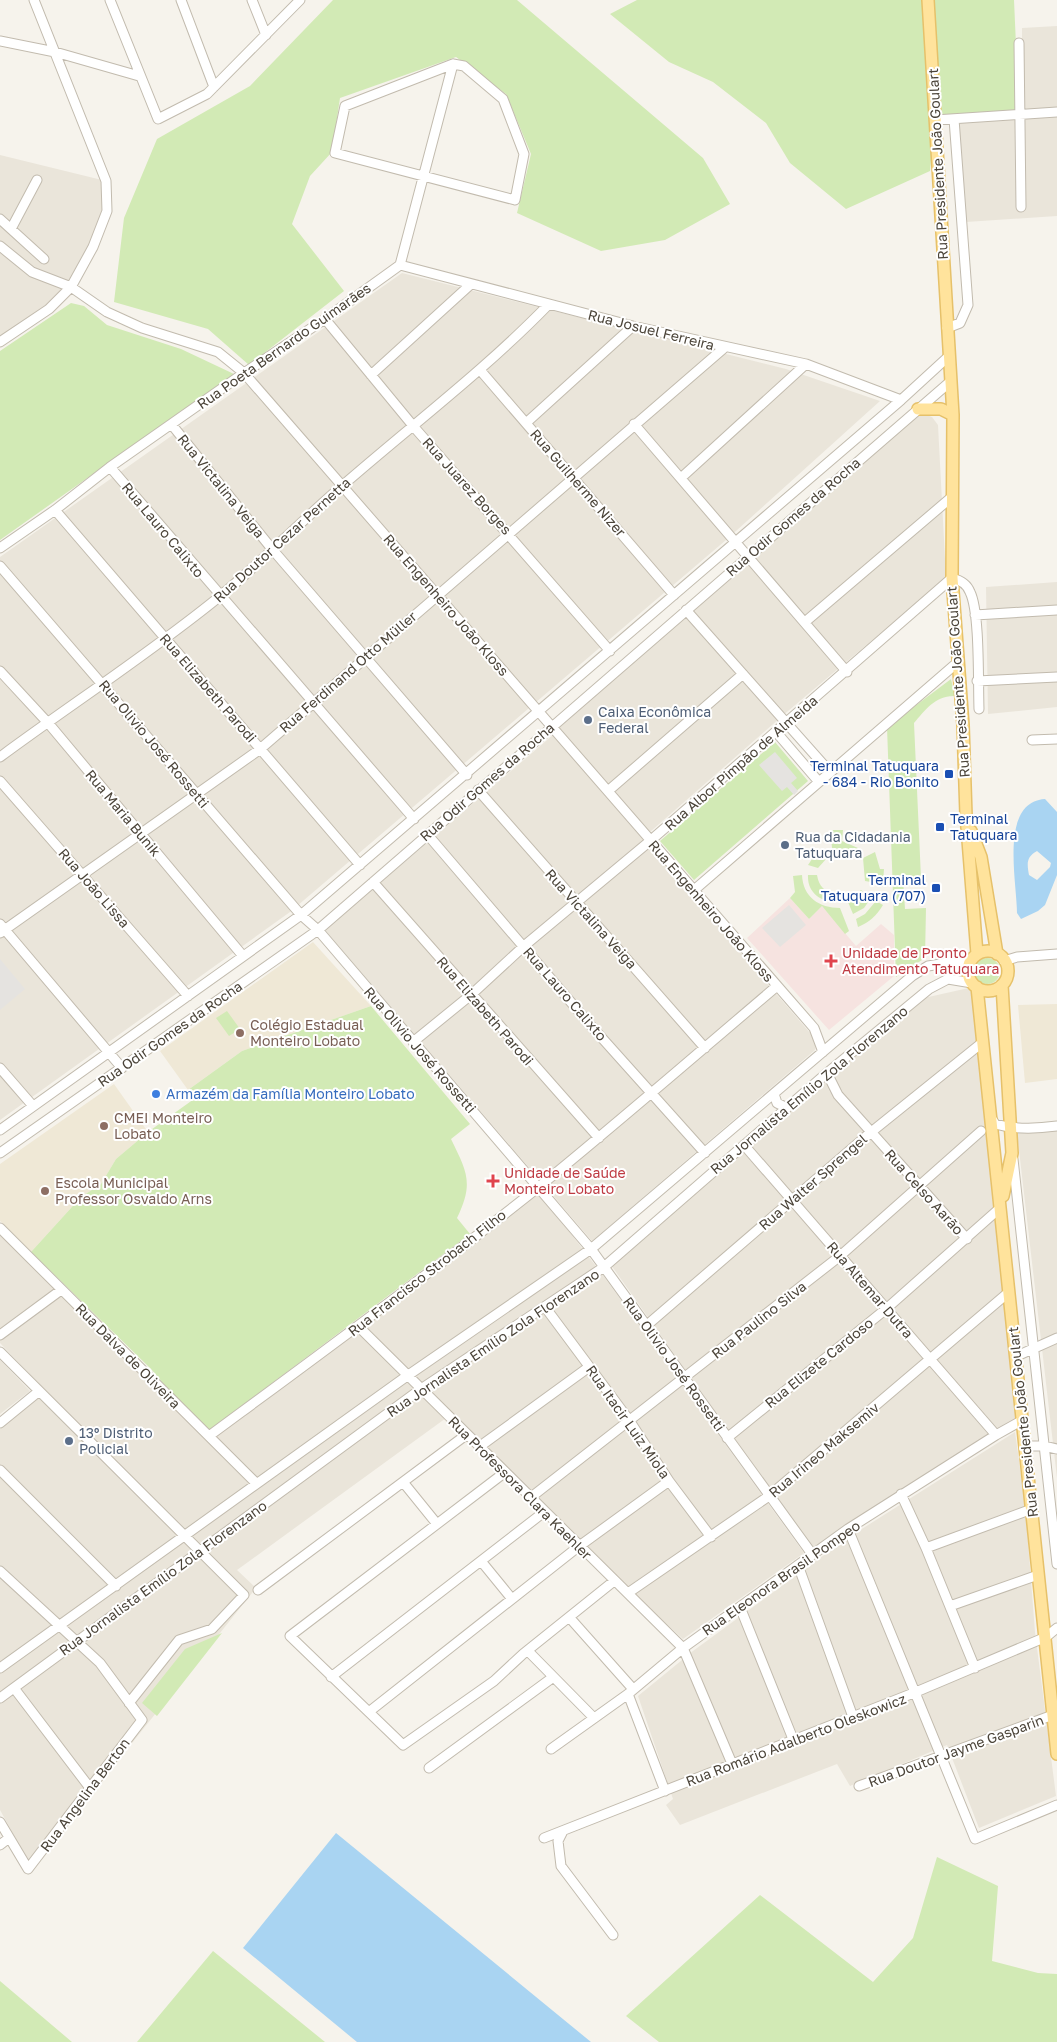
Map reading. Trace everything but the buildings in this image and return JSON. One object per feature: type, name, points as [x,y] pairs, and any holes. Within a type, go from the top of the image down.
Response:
[{"type":"main road","name":"Rua Presidente João Goulart","points":[[928,0],[953,415],[952,578],[964,725],[966,815],[975,956],[968,971],[974,985],[983,1042],[1057,1754]]},
{"type":"main road","points":[[918,409],[941,409],[953,415]]},
{"type":"main road","name":"Rua Presidente João Goulart","points":[[966,815],[980,857],[1001,957],[1007,973],[1002,985],[1012,1154],[1000,1208]]},
{"type":"main road","points":[[975,956],[987,951],[1001,957]]},
{"type":"main road","points":[[974,985],[990,990],[1002,985]]},
{"type":"street","points":[[0,341],[49,309],[71,287],[93,247],[107,211],[106,181],[34,0]]},
{"type":"street","points":[[110,0],[139,76],[158,119],[207,94],[300,0]]},
{"type":"street","points":[[181,0],[214,87]]},
{"type":"street","points":[[252,0],[266,35]]},
{"type":"street","points":[[0,41],[55,52],[139,76]]},
{"type":"street","points":[[1018,42],[1021,207]]},
{"type":"street","points":[[400,265],[453,64]]},
{"type":"street","points":[[453,64],[464,66],[503,99],[524,154],[515,200],[335,153],[345,106],[453,64]]},
{"type":"street","points":[[936,120],[1057,112]]},
{"type":"street","name":"Rua Presidente João Goulart","points":[[947,328],[960,323],[968,305],[954,119]]},
{"type":"street","points":[[11,229],[37,180]]},
{"type":"street","points":[[0,219],[44,259]]},
{"type":"street","name":"Rua Engenheiro João Kloss","points":[[0,246],[32,272],[71,287],[116,316],[142,328],[218,352],[244,373],[608,791],[650,842],[814,1028],[823,1052]]},
{"type":"street","name":"Rua Josuel Ferreira","points":[[400,265],[470,285],[633,326],[724,348],[806,364],[900,400]]},
{"type":"street","name":"Rua Poeta Bernardo Guimarães","points":[[0,548],[55,510],[110,467],[400,265]]},
{"type":"street","points":[[371,375],[470,285]]},
{"type":"street","name":"Rua Doutor Cezar Pernetta","points":[[0,757],[104,685],[220,597],[342,486],[480,370],[549,304]]},
{"type":"street","name":"Rua Juarez Borges","points":[[325,319],[414,427],[510,534],[610,651]]},
{"type":"street","points":[[526,423],[633,326]]},
{"type":"street","name":"Rua Ferdinand Otto Müller","points":[[2,929],[84,875],[261,748],[724,348]]},
{"type":"street","name":"Rua Odir Gomes da Rocha","points":[[0,1130],[301,915],[539,713],[900,400],[948,356]]},
{"type":"street","points":[[682,477],[806,364]]},
{"type":"street","name":"Rua Guilherme Nizer","points":[[480,370],[574,477],[674,596]]},
{"type":"street","name":"Rua Odir Gomes da Rocha","points":[[0,1153],[318,930],[951,381]]},
{"type":"street","points":[[634,424],[737,541],[847,672]]},
{"type":"street","name":"Rua Victalina Veiga","points":[[172,425],[272,549],[467,775]]},
{"type":"street","name":"Rua Lauro Calixto","points":[[110,467],[220,597],[314,702],[414,819]]},
{"type":"street","points":[[805,622],[953,496]]},
{"type":"street","name":"Rua Elizabeth Parodi","points":[[55,510],[360,865]]},
{"type":"street","name":"Rua Olivio José Rossetti","points":[[0,566],[301,915],[318,930],[591,1250],[812,1554]]},
{"type":"street","name":"Rua Presidente João Goulart","points":[[952,578],[966,585],[971,592],[975,615],[979,708]]},
{"type":"street","name":"Rua Albor Pimpão de Almeida","points":[[412,1042],[472,994],[524,946],[650,842],[777,733],[952,578]]},
{"type":"street","points":[[686,610],[830,772]]},
{"type":"street","points":[[975,615],[1057,610]]},
{"type":"street","points":[[693,891],[958,662]]},
{"type":"street","name":"Rua Maria Bunik","points":[[0,671],[48,724],[243,956]]},
{"type":"street","points":[[608,791],[743,674]]},
{"type":"street","points":[[977,681],[1057,677]]},
{"type":"street","points":[[777,733],[819,782]]},
{"type":"street","points":[[1032,740],[1057,739]]},
{"type":"street","name":"Rua João Lissa","points":[[0,781],[188,996]]},
{"type":"street","name":"Rua Victalina Veiga","points":[[478,790],[705,1048]]},
{"type":"street","name":"Rua Lauro Calixto","points":[[427,834],[593,1028],[705,1153]]},
{"type":"street","name":"Rua Elizabeth Parodi","points":[[373,882],[599,1138]]},
{"type":"street","points":[[2,929],[122,1068]]},
{"type":"street","points":[[1001,957],[1057,954]]},
{"type":"street","name":"Rua Jornalista Emílio Zola Florenzano","points":[[0,1668],[407,1376],[591,1250],[901,986],[928,966],[975,956]]},
{"type":"street","name":"Rua Jornalista Emílio Zola Florenzano","points":[[0,1698],[420,1389],[604,1267],[826,1073],[929,988],[948,979],[974,985]]},
{"type":"street","name":"Rua Francisco Strobach Filho","points":[[209,1436],[358,1326],[538,1187],[653,1093],[776,986]]},
{"type":"street","name":"Rua Walter Sprengel","points":[[646,1326],[870,1133],[983,1042]]},
{"type":"street","points":[[0,1068],[33,1106]]},
{"type":"street","name":"Rua Celso Aarão","points":[[826,1073],[838,1095],[870,1133],[967,1239]]},
{"type":"street","points":[[774,1094],[777,1103],[787,1108]]},
{"type":"street","points":[[990,1115],[995,1124],[1010,1128],[1028,1129],[1057,1126]]},
{"type":"street","name":"Rua Paulino Silva","points":[[530,1498],[840,1256],[980,1131]]},
{"type":"street","name":"Rua Altemar Dutra","points":[[744,1145],[996,1435]]},
{"type":"street","name":"Rua Presidente João Goulart","points":[[1012,1154],[1057,1564]]},
{"type":"street","name":"Rua Elizete Cardoso","points":[[727,1438],[886,1309],[1000,1208]]},
{"type":"street","name":"Rua Dalva de Oliveira","points":[[0,1228],[256,1483]]},
{"type":"street","points":[[0,1335],[61,1290]]},
{"type":"street","name":"Rua Irineo Maksemiv","points":[[628,1593],[769,1496],[931,1361],[1010,1292]]},
{"type":"street","name":"Rua Itacir Luiz Miola","points":[[545,1306],[629,1420],[669,1481],[710,1537]]},
{"type":"street","name":"Rua Professora Clara Kaehler","points":[[358,1326],[578,1547],[628,1593],[683,1648]]},
{"type":"street","points":[[1017,1356],[1057,1338]]},
{"type":"street","points":[[0,1352],[38,1392],[202,1551],[244,1596],[212,1629],[179,1640],[129,1703],[100,1663],[0,1571]]},
{"type":"street","points":[[479,1448],[589,1367]]},
{"type":"street","points":[[0,1423],[38,1392]]},
{"type":"street","name":"Rua Eleonora Brasil Pompeo","points":[[551,1749],[630,1692],[683,1648],[812,1554],[901,1494],[1021,1421]]},
{"type":"street","points":[[258,1590],[466,1435]]},
{"type":"street","points":[[1024,1446],[1044,1446],[1057,1449]]},
{"type":"street","points":[[0,1470],[116,1586]]},
{"type":"street","points":[[504,1473],[290,1636],[331,1677],[370,1710],[403,1744],[494,1681],[614,1581]]},
{"type":"street","points":[[370,1710],[578,1547],[669,1481]]},
{"type":"street","points":[[403,1482],[438,1524]]},
{"type":"street","points":[[901,1494],[926,1548],[975,1668]]},
{"type":"street","points":[[926,1548],[1032,1509]]},
{"type":"street","points":[[331,1677],[544,1512]]},
{"type":"street","points":[[848,1529],[975,1839],[1057,1805]]},
{"type":"street","points":[[481,1561],[512,1599]]},
{"type":"street","points":[[798,1565],[853,1717]]},
{"type":"street","points":[[950,1606],[1038,1575]]},
{"type":"street","points":[[740,1607],[793,1739]]},
{"type":"street","points":[[569,1617],[630,1692],[665,1791]]},
{"type":"street","points":[[1046,1637],[1057,1628]]},
{"type":"street","name":"Rua Romário Adalberto Oleskowicz","points":[[544,1838],[733,1766],[793,1739],[916,1692],[1046,1637]]},
{"type":"street","points":[[683,1648],[733,1766]]},
{"type":"street","points":[[528,1651],[552,1678],[594,1718]]},
{"type":"street","points":[[428,1768],[552,1678]]},
{"type":"street","points":[[14,1688],[90,1788]]},
{"type":"street","name":"Rua Angelina Berton","points":[[9,1838],[28,1870],[142,1720],[129,1703]]},
{"type":"street","name":"Rua Doutor Jayme Gasparin","points":[[859,1786],[1053,1715]]},
{"type":"street","points":[[0,1822],[9,1838],[0,1845]]},
{"type":"street","points":[[563,1831],[558,1841],[561,1866],[613,1935]]},
{"type":"shaded area","points":[[1057,26],[1057,216],[966,222],[958,120],[1022,118],[1022,28]]},
{"type":"shaded area","points":[[0,155],[106,181],[107,211],[71,287],[0,342]]},
{"type":"shaded area","points":[[402,273],[786,369],[880,401],[726,540],[290,912],[0,1120],[0,557]]},
{"type":"shaded area","points":[[921,413],[932,417],[938,425],[946,578],[788,711],[650,832],[558,727]]},
{"type":"shaded area","points":[[1057,582],[1057,707],[988,714],[986,587]]},
{"type":"shaded area","points":[[553,735],[817,1041],[815,1050],[592,1241],[325,930]]},
{"type":"shaded area","points":[[775,752],[797,778],[791,783],[798,791],[794,795],[787,787],[782,791],[759,765]]},
{"type":"shaded area","name":"Unidade de Pronto Atendimento Tatuquara","points":[[790,898],[809,919],[822,906],[856,946],[881,924],[894,935],[894,976],[829,1030],[747,938]]},
{"type":"shaded area","points":[[789,905],[806,925],[780,947],[762,928]]},
{"type":"shaded area","name":"Colégio Estadual Monteiro Lobato","points":[[313,942],[371,1006],[242,1051],[188,1090],[160,1051]]},
{"type":"shaded area","points":[[0,959],[25,989],[0,1010]]},
{"type":"shaded area","points":[[973,987],[1017,1420],[812,1549],[611,1265],[924,998]]},
{"type":"shaded area","points":[[1057,1004],[1057,1079],[1025,1083],[1018,1005]]},
{"type":"shaded area","name":"Escola Municipal Professor Osvaldo Arns","points":[[114,1084],[148,1132],[116,1159],[101,1184],[81,1197],[31,1252],[0,1221],[0,1164]]},
{"type":"shaded area","points":[[1057,1129],[1057,1478],[1017,1133]]},
{"type":"shaded area","points":[[538,1191],[605,1278],[804,1553],[683,1639],[544,1512],[453,1413],[237,1570],[256,1588],[32,1868],[0,1810],[0,1429],[46,1391],[0,1343],[0,1234],[208,1439]]},
{"type":"shaded area","points":[[0,1360],[30,1391],[0,1414]]},
{"type":"shaded area","points":[[1015,1432],[1025,1503],[1035,1632],[1056,1796],[979,1828],[947,1745],[850,1786],[837,1764],[680,1825],[666,1805],[673,1799],[638,1696],[693,1651],[846,1539]]},
{"type":"green space","points":[[333,0],[517,0],[703,158],[730,204],[665,240],[601,251],[517,213],[531,154],[506,94],[456,57],[340,98],[332,152],[310,176],[292,224],[344,291],[249,365],[208,329],[114,302],[124,218],[157,139],[250,86]]},
{"type":"green space","points":[[637,0],[1014,0],[1019,113],[935,116],[930,171],[846,209],[790,163],[766,123],[713,82],[669,62],[610,14]]},
{"type":"green space","points":[[71,303],[84,306],[107,325],[181,349],[234,374],[0,540],[0,351]]},
{"type":"green space","points":[[951,679],[955,696],[948,696],[937,701],[927,708],[914,723],[921,878],[903,879],[905,909],[926,908],[925,958],[896,977],[887,727]]},
{"type":"green space","points":[[775,742],[808,781],[694,880],[660,841]]},
{"type":"green space","points":[[830,830],[843,830],[842,841],[858,848],[847,860],[833,856]]},
{"type":"green space","points":[[822,849],[827,858],[818,868],[808,865],[814,856]]},
{"type":"green space","points":[[875,852],[880,869],[884,869],[883,884],[865,881],[863,858]]},
{"type":"green space","points":[[802,875],[805,889],[814,900],[825,906],[840,908],[849,931],[845,934],[822,906],[809,919],[790,898],[795,892],[793,876]]},
{"type":"green space","points":[[808,875],[817,875],[819,883],[823,888],[836,893],[837,902],[831,902],[816,895],[810,887]]},
{"type":"green space","points":[[861,890],[871,898],[864,908],[853,914],[848,902]]},
{"type":"green space","points":[[876,901],[883,905],[869,921],[858,927],[856,919],[865,914]]},
{"type":"green space","points":[[987,958],[996,962],[1000,971],[996,980],[987,984],[978,980],[974,971],[978,962]]},
{"type":"green space","points":[[371,1006],[470,1124],[451,1139],[461,1160],[467,1186],[457,1218],[470,1234],[206,1433],[151,1369],[31,1252],[81,1197],[101,1184],[116,1159],[148,1132],[194,1099],[188,1090],[242,1051]]},
{"type":"green space","points":[[227,1011],[240,1029],[229,1036],[216,1018]]},
{"type":"green space","points":[[222,1633],[157,1716],[142,1703],[185,1649]]},
{"type":"green space","points":[[937,1857],[998,1886],[992,1961],[1038,1973],[1057,1974],[1057,2042],[659,2042],[626,2016],[760,1895],[873,1982],[913,1938]]},
{"type":"green space","points":[[213,1951],[325,2042],[137,2042]]},
{"type":"green space","points":[[0,1981],[72,2042],[0,2042]]},
{"type":"water","points":[[1045,799],[1057,812],[1057,875],[1045,905],[1038,911],[1021,919],[1017,913],[1014,846],[1016,828],[1021,814],[1031,803]],"holes":[[[1037,851],[1051,863],[1050,867],[1037,880],[1029,875],[1028,861]]]},
{"type":"water","points":[[336,1833],[591,2042],[357,2042],[243,1948]]},
{"type":"place","name":"Caixa Econômica Federal","points":[[588,720]]},
{"type":"place","name":"Terminal Tatuquara - 684 - Rio Bonito","points":[[949,774]]},
{"type":"place","name":"Terminal Tatuquara","points":[[940,827]]},
{"type":"place","name":"Rua da Cidadania Tatuquara","points":[[785,845]]},
{"type":"place","name":"Terminal Tatuquara (707)","points":[[936,888]]},
{"type":"place","name":"Unidade de Pronto Atendimento Tatuquara","points":[[831,961]]},
{"type":"place","name":"Colégio Estadual Monteiro Lobato","points":[[240,1033]]},
{"type":"place","name":"Armazém da Família Monteiro Lobato","points":[[156,1094]]},
{"type":"place","name":"CMEI Monteiro Lobato","points":[[104,1126]]},
{"type":"place","name":"Unidade de Saúde Monteiro Lobato","points":[[493,1181]]},
{"type":"place","name":"Escola Municipal Professor Osvaldo Arns","points":[[45,1191]]},
{"type":"place","name":"13º Distrito Policial","points":[[69,1441]]}]
